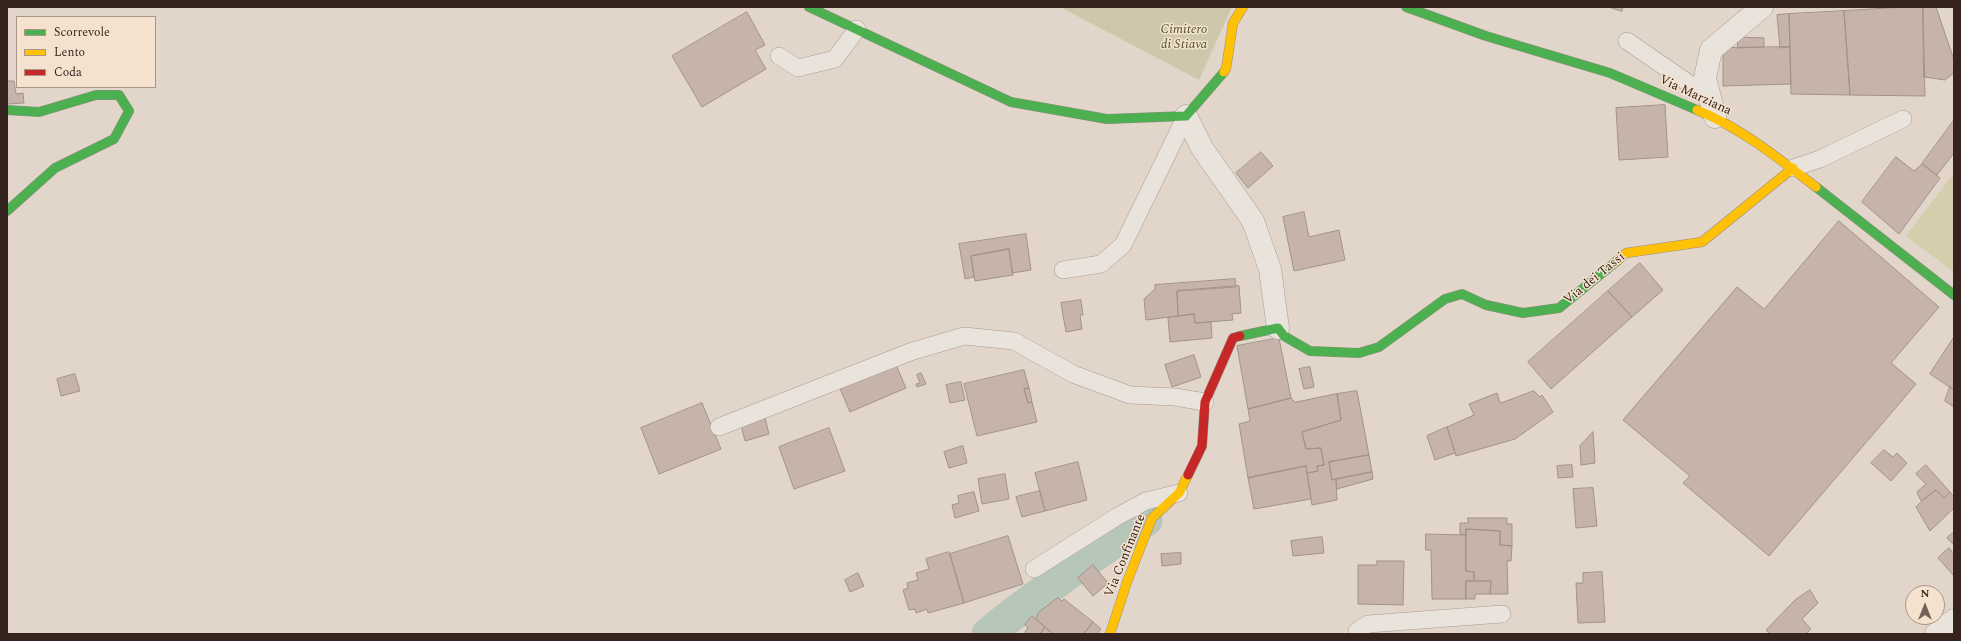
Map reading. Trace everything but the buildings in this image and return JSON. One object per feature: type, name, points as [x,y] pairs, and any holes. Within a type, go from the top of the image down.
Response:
[{"type":"street","points":[[809,7],[1011,102],[1107,119],[1186,116],[1226,70],[1233,23],[1243,7]]},
{"type":"street","name":"Via Marziana","points":[[1406,7],[1486,36],[1610,73],[1712,107],[1793,168],[1830,200],[1954,295]]},
{"type":"street","points":[[1712,107],[1705,78],[1711,50],[1762,7]]},
{"type":"street","points":[[7,110],[39,112],[96,95],[119,95],[129,111],[114,139],[55,168],[7,211]]},
{"type":"street","points":[[1186,116],[1202,148],[1254,221],[1270,269],[1278,328]]},
{"type":"street","name":"Via dei Tassi","points":[[1278,328],[1284,336],[1310,351],[1359,353],[1379,347],[1445,299],[1462,294],[1486,305],[1523,313],[1559,308],[1626,253],[1702,242],[1793,168]]},
{"type":"street","name":"Via Confinante","points":[[1110,634],[1127,582],[1152,518],[1179,493],[1202,446],[1205,402],[1233,338],[1278,328]]},
{"type":"street","points":[[1936,634],[1954,620]]},
{"type":"lane","points":[[779,56],[798,68],[836,59],[856,29]]},
{"type":"lane","points":[[1627,41],[1712,107]]},
{"type":"lane","points":[[1063,270],[1101,264],[1123,245],[1186,116]]},
{"type":"lane","points":[[1793,168],[1820,160],[1903,119]]},
{"type":"lane","points":[[719,427],[910,352],[964,336],[1014,341],[1073,374],[1130,395],[1175,397],[1205,402]]},
{"type":"lane","points":[[1034,569],[1118,516],[1146,501],[1179,493]]},
{"type":"lane","points":[[1357,634],[1357,631],[1368,624],[1502,614]]},
{"type":"shaded area","points":[[1954,173],[1954,272],[1906,236]]},
{"type":"green space","name":"Cimitero di Stiava","points":[[1060,7],[1232,7],[1199,80]]},
{"type":"waterway","points":[[988,634],[1046,590],[1146,520]]},
{"type":"traffic: fast","points":[[809,7],[1011,102],[1107,119],[1186,116],[1224,72]]},
{"type":"traffic: fast","points":[[1406,7],[1486,36],[1610,73],[1697,110]]},
{"type":"traffic: fast","points":[[7,110],[39,112],[96,95],[119,95],[129,111],[114,139],[55,168],[7,211]]},
{"type":"traffic: fast","points":[[1816,187],[1954,295]]},
{"type":"traffic: fast","points":[[1240,336],[1278,328],[1284,336],[1310,351],[1359,353],[1379,347],[1445,299],[1462,294],[1486,305],[1523,313],[1559,308],[1617,261]]},
{"type":"traffic: slow","points":[[1224,72],[1226,69],[1233,23],[1243,7]]},
{"type":"traffic: slow","points":[[1697,110],[1713,117],[1744,135],[1816,187]]},
{"type":"traffic: slow","points":[[1617,261],[1626,253],[1702,242],[1793,168]]},
{"type":"traffic: slow","points":[[1110,634],[1127,582],[1152,518],[1179,493],[1188,475]]},
{"type":"traffic: jam","points":[[1188,475],[1202,446],[1205,402],[1233,338],[1240,336]]}]
